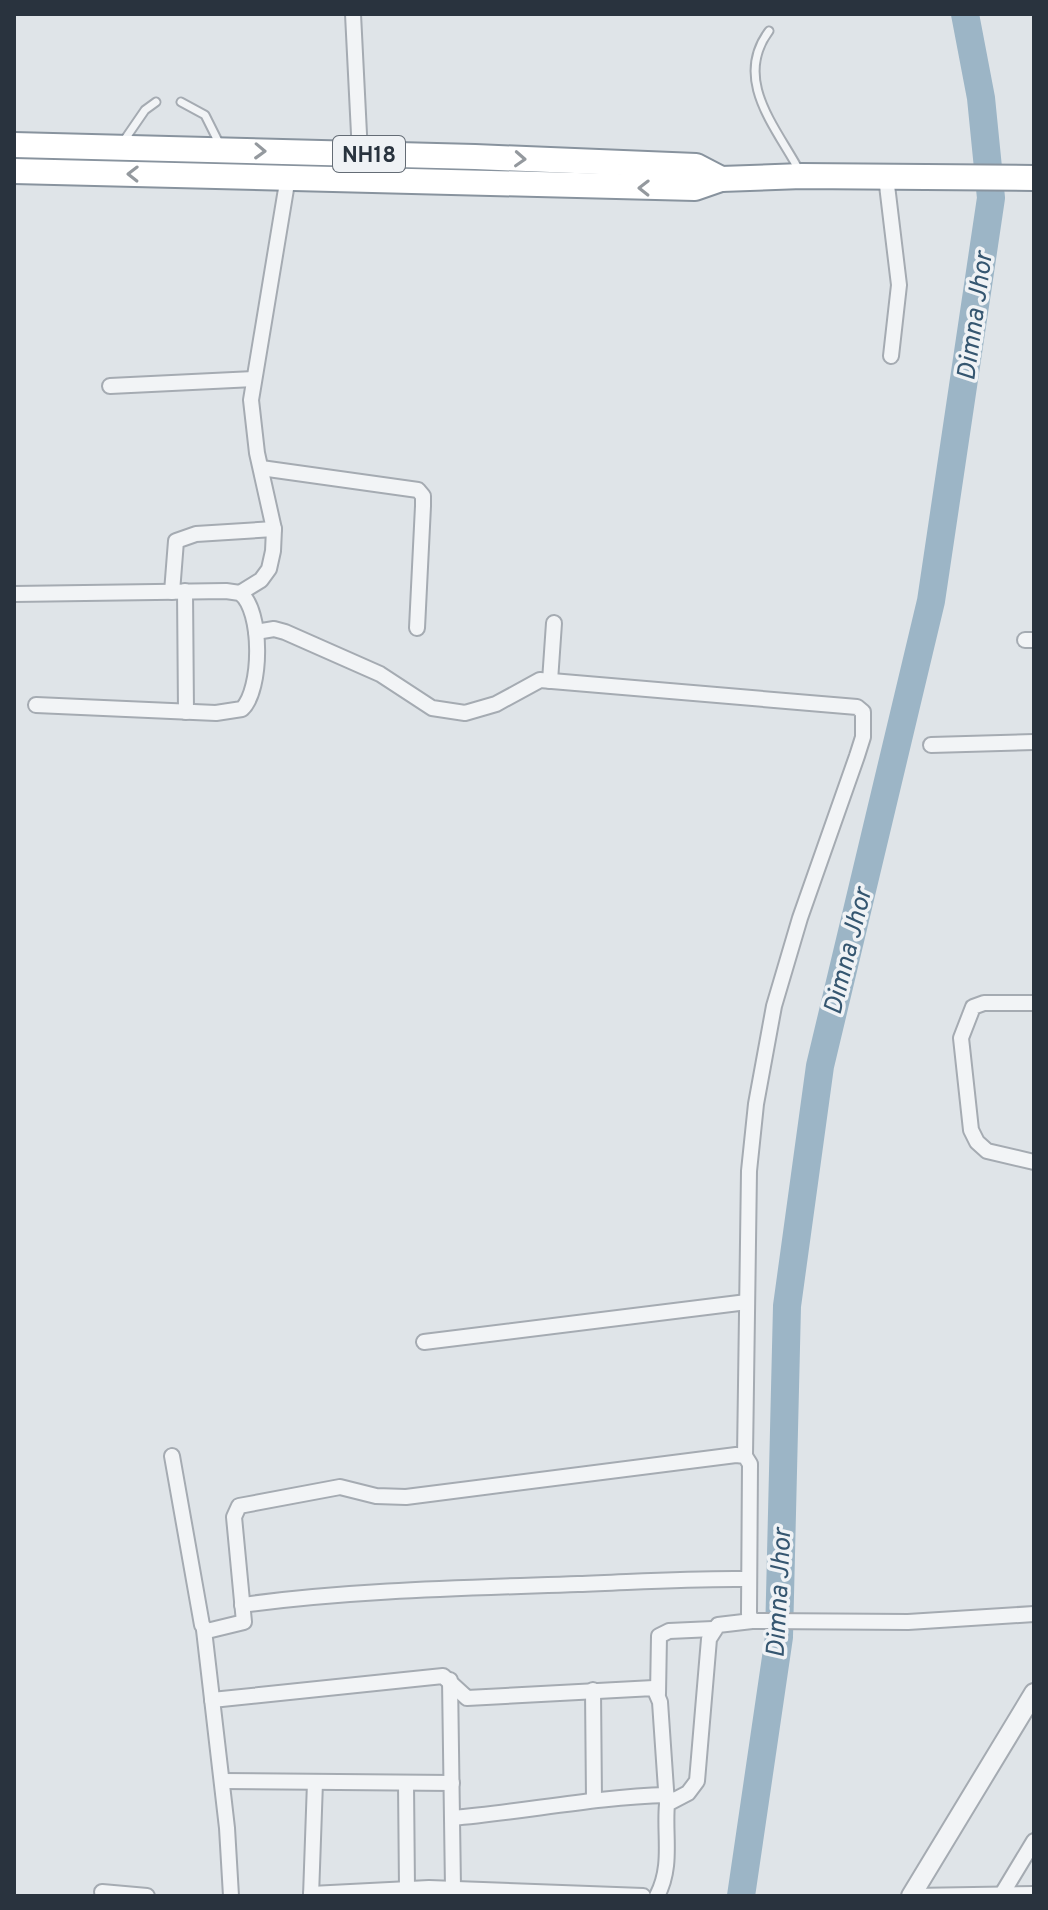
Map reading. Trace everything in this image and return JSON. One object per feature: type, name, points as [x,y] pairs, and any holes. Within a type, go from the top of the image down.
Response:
[{"type":"highway","name":"NH18","points":[[14,145],[696,166],[721,179]]},
{"type":"highway","points":[[172,148],[172,175]]},
{"type":"highway","name":"NH18","points":[[14,171],[695,188],[721,179],[802,176],[1034,178]]},
{"type":"street","points":[[353,14],[360,154]]},
{"type":"street","points":[[14,594],[240,593],[261,580],[269,569],[274,529],[253,427],[254,379],[288,177]]},
{"type":"street","points":[[886,177],[899,267],[891,356]]},
{"type":"street","points":[[110,386],[254,379]]},
{"type":"street","points":[[261,468],[418,490],[423,496],[423,506],[417,628]]},
{"type":"street","points":[[186,712],[176,541],[196,534],[274,529]]},
{"type":"street","points":[[36,705],[232,712],[250,701],[254,692],[254,610],[240,593]]},
{"type":"street","points":[[550,681],[554,623]]},
{"type":"street","points":[[256,632],[274,629],[285,632],[380,674],[432,708],[465,713],[496,704],[540,680],[857,707],[863,712],[863,737],[800,918],[774,1006],[750,1140],[745,1456],[750,1464],[749,1617],[752,1621]]},
{"type":"street","points":[[931,745],[1034,742]]},
{"type":"street","points":[[1034,1003],[984,1003],[973,1007],[961,1038],[968,1109],[977,1142],[987,1151],[1034,1162]]},
{"type":"street","points":[[424,1342],[747,1302]]},
{"type":"street","points":[[172,1456],[204,1630],[222,1781],[231,1896]]},
{"type":"street","points":[[204,1630],[242,1624],[234,1517],[236,1509],[246,1504],[340,1487],[376,1496],[416,1496],[745,1456]]},
{"type":"street","points":[[242,1605],[334,1592],[391,1589],[586,1584],[666,1578],[749,1579]]},
{"type":"street","points":[[657,1896],[665,1878],[667,1856],[667,1799],[658,1694],[659,1636],[669,1631],[713,1629],[725,1623],[752,1621],[908,1622],[1034,1614]]},
{"type":"street","points":[[452,1818],[535,1811],[594,1800],[667,1799],[688,1793],[697,1781],[713,1629]]},
{"type":"street","points":[[212,1700],[432,1677],[450,1680],[459,1695],[467,1698],[646,1686],[654,1688],[658,1694]]},
{"type":"street","points":[[446,1891],[452,1818],[450,1680]]},
{"type":"street","points":[[593,1690],[594,1800]]},
{"type":"street","points":[[912,1896],[1034,1693]]},
{"type":"street","points":[[222,1781],[452,1783]]},
{"type":"street","points":[[315,1782],[311,1895],[407,1889],[643,1896]]},
{"type":"street","points":[[406,1783],[407,1889]]},
{"type":"street","points":[[1002,1894],[1034,1841]]},
{"type":"street","points":[[102,1892],[147,1896]]},
{"type":"street","points":[[912,1896],[1034,1894]]},
{"type":"lane","points":[[769,31],[757,48],[754,79],[760,97],[802,176]]},
{"type":"lane","points":[[120,147],[145,110],[156,102]]},
{"type":"lane","points":[[181,102],[205,115],[222,150]]},
{"type":"waterway","name":"Dimna Jhor","points":[[741,1896],[779,1637],[787,1306],[820,1066],[931,601],[991,198],[981,98],[965,14]]}]
